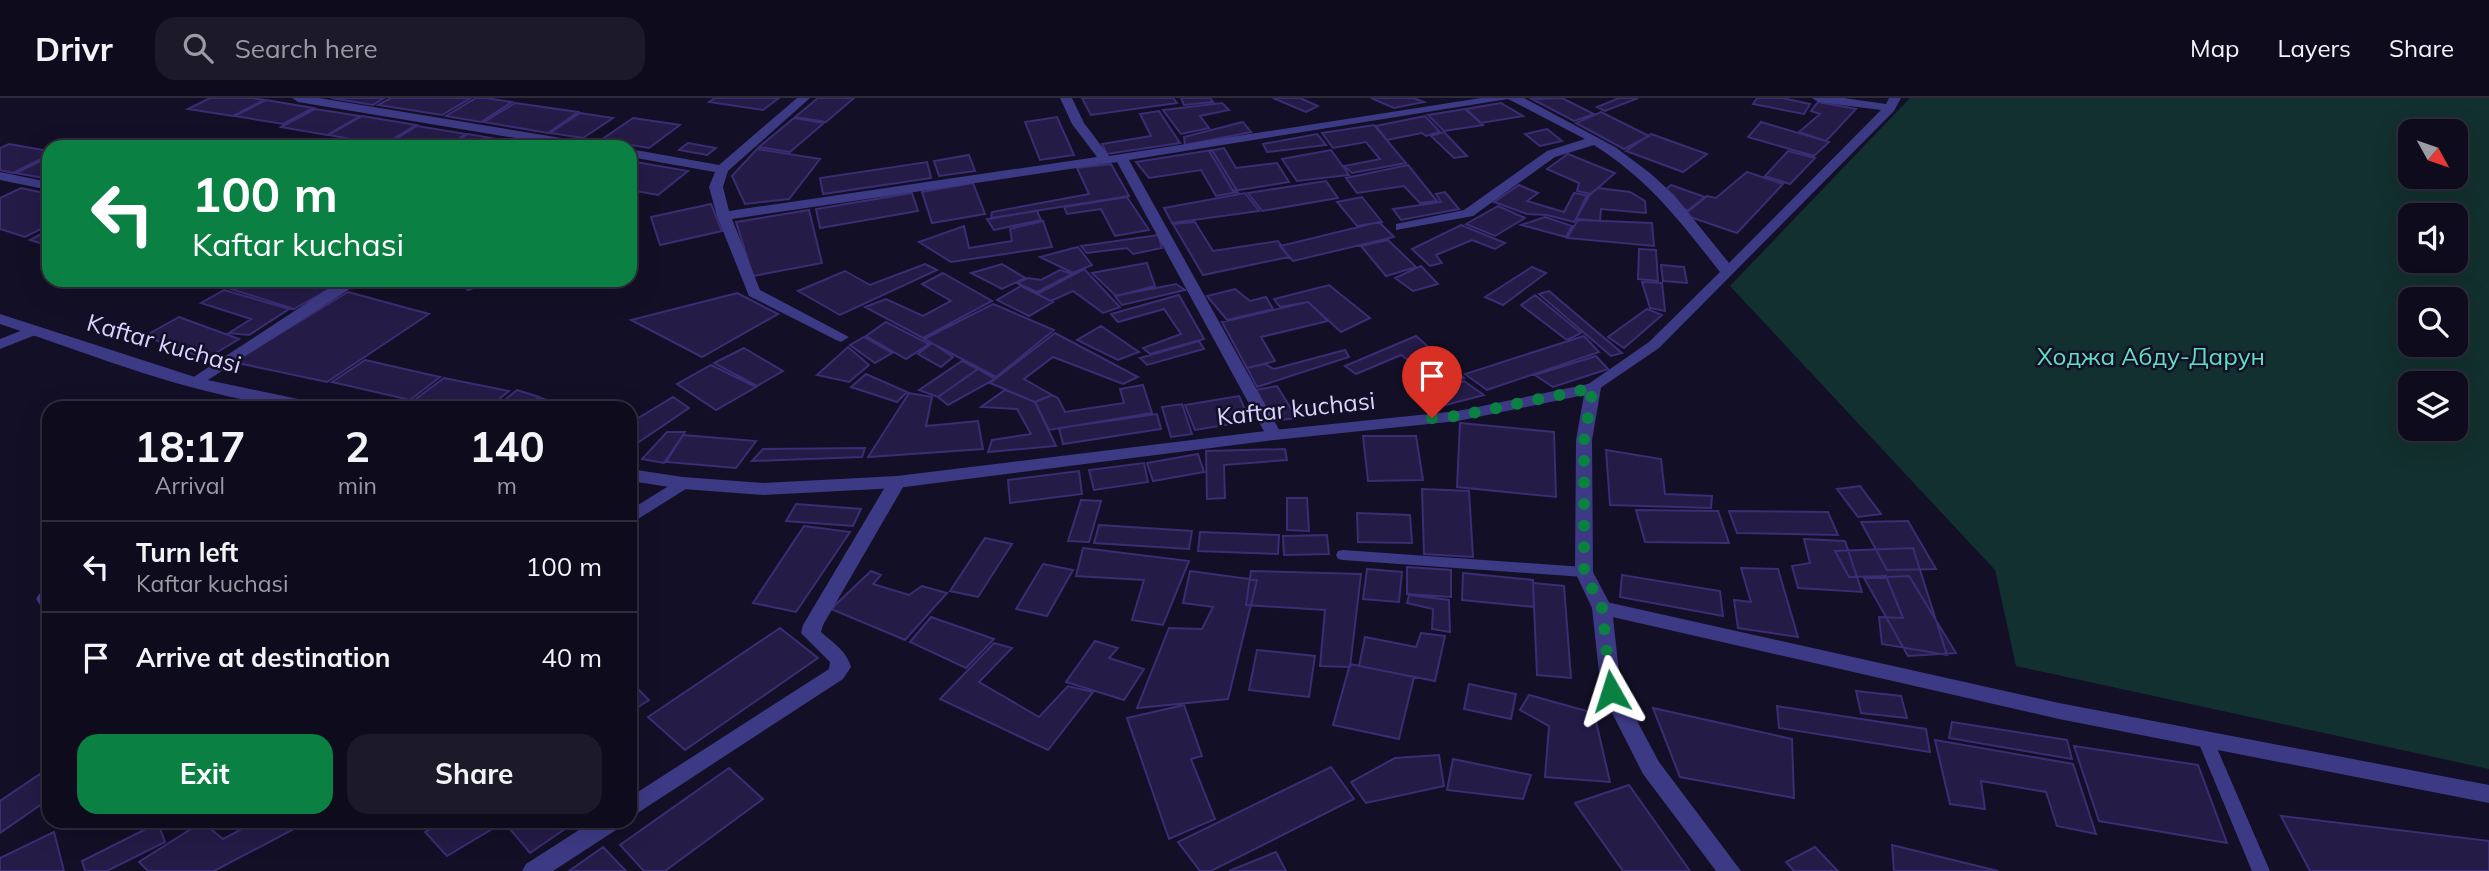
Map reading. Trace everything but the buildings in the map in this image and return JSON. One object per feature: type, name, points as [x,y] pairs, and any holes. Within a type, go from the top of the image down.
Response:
[{"type":"street","points":[[298,98],[550,140]]},
{"type":"street","points":[[804,98],[722,169],[716,187],[724,216],[754,293],[841,337]]},
{"type":"street","points":[[1066,98],[1078,124],[1105,159]]},
{"type":"street","points":[[724,216],[1503,98]]},
{"type":"street","points":[[1514,98],[1545,112],[1631,164],[1660,189],[1728,272]]},
{"type":"street","points":[[1818,98],[1892,103]]},
{"type":"street","name":"Kaftar kuchasi","points":[[637,476],[684,483],[763,489],[897,482],[1274,435],[1458,416],[1593,388],[1654,345],[1892,103]]},
{"type":"street","points":[[1401,228],[1468,213],[1551,154],[1593,141]]},
{"type":"street","points":[[637,154],[722,169]]},
{"type":"street","points":[[1121,157],[1274,435]]},
{"type":"street","points":[[0,176],[42,185]]},
{"type":"street","points":[[194,382],[343,287]]},
{"type":"street","name":"Kaftar kuchasi","points":[[0,319],[194,382],[284,401]]},
{"type":"street","points":[[0,344],[33,331]]},
{"type":"street","points":[[1593,388],[1584,440],[1584,572],[1602,608],[1611,691],[1651,768],[1729,871]]},
{"type":"street","points":[[637,804],[836,674],[841,667],[840,660],[811,633],[897,482]]},
{"type":"street","points":[[637,513],[684,483]]},
{"type":"street","points":[[1602,608],[2059,711],[2489,794]]},
{"type":"street","points":[[534,871],[600,828]]},
{"type":"lane","points":[[1343,555],[1584,572]]},
{"type":"lane","points":[[2205,739],[2261,871]]},
{"type":"green space","name":"Ходжа Абду-Дарун","points":[[1910,98],[2489,98],[2489,769],[2016,666],[1995,570],[1730,286]]},
{"type":"route","points":[[1432,418],[1458,416],[1593,388],[1584,440],[1584,572],[1602,608],[1611,691]]}]
